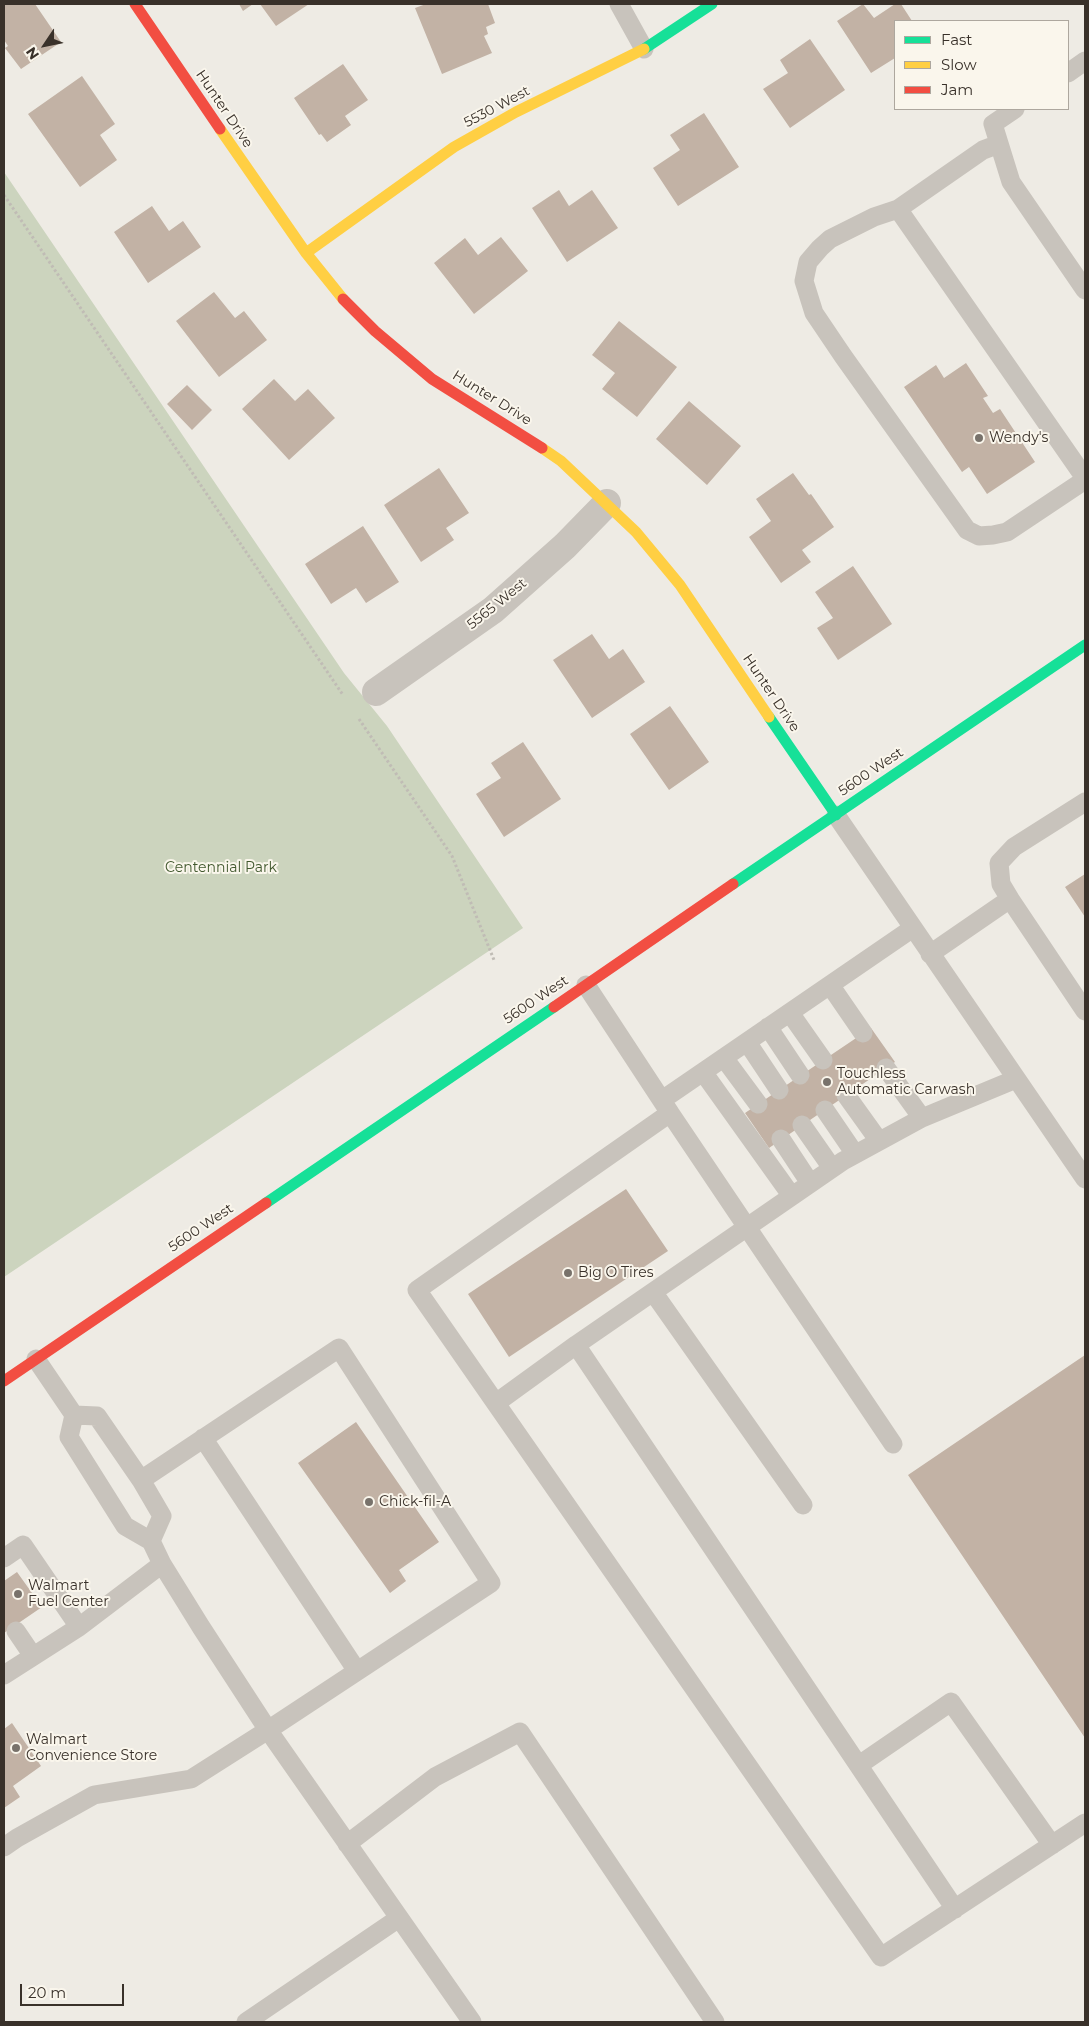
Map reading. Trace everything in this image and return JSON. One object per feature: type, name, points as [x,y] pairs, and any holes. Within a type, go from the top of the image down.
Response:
[{"type":"street","name":"Hunter Drive","points":[[135,4],[269,202],[306,253],[345,301],[406,359],[432,379],[534,442],[561,461],[636,532],[680,585],[836,814]]},
{"type":"street","name":"5530 West","points":[[306,253],[454,147],[516,112],[644,49],[712,4]]},
{"type":"street","name":"5565 West","points":[[376,692],[493,610],[565,546],[607,503]]},
{"type":"street","name":"5600 West","points":[[4,1381],[1085,645]]},
{"type":"lane","points":[[619,4],[644,49]]},
{"type":"lane","points":[[1069,72],[1085,61]]},
{"type":"lane","points":[[1013,110],[993,124],[1012,182],[1085,290]]},
{"type":"lane","points":[[898,209],[1085,479],[1007,532],[993,536],[979,536],[967,530],[954,515],[814,313],[804,281],[808,262],[830,239],[874,217],[898,209],[983,150],[999,144]]},
{"type":"lane","points":[[1085,802],[1014,846],[1000,863],[1001,884],[1085,1011]]},
{"type":"lane","points":[[836,814],[1085,1178]]},
{"type":"lane","points":[[930,954],[1010,899]]},
{"type":"lane","points":[[913,928],[704,1072],[666,1107],[417,1290],[881,1957],[1085,1823]]},
{"type":"lane","points":[[586,985],[893,1444]]},
{"type":"lane","points":[[830,985],[862,1033]]},
{"type":"lane","points":[[790,1013],[823,1060]]},
{"type":"lane","points":[[768,1027],[800,1075]]},
{"type":"lane","points":[[747,1042],[779,1090]]},
{"type":"lane","points":[[724,1058],[758,1104]]},
{"type":"lane","points":[[886,1068],[922,1118]]},
{"type":"lane","points":[[704,1072],[790,1195]]},
{"type":"lane","points":[[496,1403],[790,1195],[832,1168],[922,1118],[1016,1079]]},
{"type":"lane","points":[[846,1095],[879,1141]]},
{"type":"lane","points":[[825,1110],[855,1154]]},
{"type":"lane","points":[[802,1125],[832,1168]]},
{"type":"lane","points":[[781,1139],[810,1182]]},
{"type":"lane","points":[[654,1292],[802,1505]]},
{"type":"lane","points":[[576,1345],[955,1909]]},
{"type":"lane","points":[[4,1847],[94,1795],[191,1779],[491,1583],[339,1348],[141,1480]]},
{"type":"lane","points":[[36,1359],[74,1415],[69,1436],[125,1526],[151,1540],[162,1564],[268,1730],[472,2022]]},
{"type":"lane","points":[[74,1415],[97,1416],[141,1480],[162,1516],[151,1540]]},
{"type":"lane","points":[[203,1438],[357,1671]]},
{"type":"lane","points":[[4,1558],[23,1545],[79,1627]]},
{"type":"lane","points":[[4,1675],[79,1627],[162,1564]]},
{"type":"lane","points":[[16,1631],[33,1656]]},
{"type":"lane","points":[[859,1765],[951,1702],[1052,1845]]},
{"type":"lane","points":[[347,1844],[435,1778],[520,1732],[715,2022]]},
{"type":"lane","points":[[246,2022],[399,1918]]},
{"type":"path","points":[[4,195],[346,699]]},
{"type":"path","points":[[357,715],[452,856],[494,960]]},
{"type":"green space","name":"Centennial Park","points":[[4,172],[344,673],[387,726],[523,928],[4,1277]]},
{"type":"building","points":[[35,4],[61,42],[21,69],[5,48],[8,46],[4,40],[4,5]]},
{"type":"building","points":[[239,4],[253,4],[243,11]]},
{"type":"building","points":[[260,4],[309,4],[276,26]]},
{"type":"building","points":[[426,4],[488,4],[495,23],[486,27],[488,34],[484,36],[492,53],[442,74],[415,8]]},
{"type":"building","points":[[863,4],[874,18],[895,4],[901,4],[911,20],[894,20],[894,59],[871,73],[837,21]]},
{"type":"building","points":[[810,39],[845,90],[790,128],[763,89],[788,73],[780,60]]},
{"type":"building","points":[[343,64],[368,100],[345,116],[351,125],[327,142],[321,134],[319,135],[294,98]]},
{"type":"building","points":[[82,76],[115,124],[100,135],[117,160],[80,187],[28,114]]},
{"type":"building","points":[[704,113],[739,167],[678,206],[653,168],[680,150],[670,135]]},
{"type":"building","points":[[559,190],[569,206],[592,190],[618,228],[567,262],[532,208]]},
{"type":"building","points":[[152,206],[169,231],[183,221],[201,247],[148,283],[114,232]]},
{"type":"building","points":[[501,237],[528,271],[474,314],[434,263],[465,238],[478,255]]},
{"type":"building","points":[[214,292],[235,318],[244,311],[267,340],[219,377],[176,321]]},
{"type":"building","points":[[619,321],[677,367],[637,417],[602,389],[615,373],[592,355]]},
{"type":"building","name":"Wendy's","points":[[966,363],[988,396],[983,398],[993,413],[1000,409],[1035,462],[987,494],[969,467],[962,472],[904,387],[936,365],[944,378]]},
{"type":"building","points":[[274,379],[295,401],[308,389],[335,418],[289,460],[242,409]]},
{"type":"building","points":[[187,385],[212,410],[192,430],[167,404]]},
{"type":"building","points":[[689,401],[741,446],[707,485],[656,439]]},
{"type":"building","points":[[439,468],[469,513],[446,528],[454,540],[421,562],[384,505]]},
{"type":"building","points":[[793,473],[809,495],[811,494],[834,527],[802,550],[811,562],[781,583],[749,537],[771,521],[756,499]]},
{"type":"building","points":[[363,526],[399,582],[366,603],[356,588],[331,604],[305,564]]},
{"type":"building","points":[[853,566],[892,624],[838,660],[817,628],[833,618],[815,592]]},
{"type":"building","points":[[592,634],[609,659],[623,649],[645,682],[592,718],[553,660]]},
{"type":"building","points":[[670,706],[709,762],[669,790],[630,734]]},
{"type":"building","points":[[523,742],[561,799],[504,837],[476,794],[501,778],[491,763]]},
{"type":"building","points":[[1085,874],[1085,917],[1065,887]]},
{"type":"building","name":"Touchless Automatic Carwash","points":[[871,1028],[895,1062],[769,1148],[745,1113]]},
{"type":"building","name":"Big O Tires","points":[[626,1189],[668,1251],[509,1357],[468,1294]]},
{"type":"building","points":[[1085,1355],[1085,1738],[908,1475]]},
{"type":"building","name":"Chick-fil-A","points":[[356,1422],[439,1542],[399,1570],[406,1581],[390,1593],[298,1463]]},
{"type":"building","name":"Walmart Fuel Center","points":[[17,1572],[42,1607],[4,1633],[4,1581]]},
{"type":"building","name":"Walmart Convenience Store","points":[[12,1723],[41,1766],[13,1786],[20,1797],[4,1808],[4,1729]]},
{"type":"traffic: fast","points":[[644,49],[712,4]]},
{"type":"traffic: fast","points":[[733,884],[1085,645]]},
{"type":"traffic: fast","points":[[769,717],[836,815]]},
{"type":"traffic: fast","points":[[266,1203],[554,1007]]},
{"type":"traffic: slow","points":[[306,253],[454,147],[516,112],[644,49]]},
{"type":"traffic: slow","points":[[220,129],[306,253],[343,299]]},
{"type":"traffic: slow","points":[[542,448],[561,461],[636,532],[680,585],[769,717]]},
{"type":"traffic: jam","points":[[135,4],[220,129]]},
{"type":"traffic: jam","points":[[343,299],[375,331],[432,379],[542,448]]},
{"type":"traffic: jam","points":[[554,1007],[733,884]]},
{"type":"traffic: jam","points":[[4,1381],[266,1203]]},
{"type":"place","name":"Wendy's","points":[[979,438]]},
{"type":"place","name":"Touchless Automatic Carwash","points":[[827,1082]]},
{"type":"place","name":"Big O Tires","points":[[568,1273]]},
{"type":"place","name":"Chick-fil-A","points":[[369,1502]]},
{"type":"place","name":"Walmart Fuel Center","points":[[18,1594]]},
{"type":"place","name":"Walmart Convenience Store","points":[[16,1748]]}]
